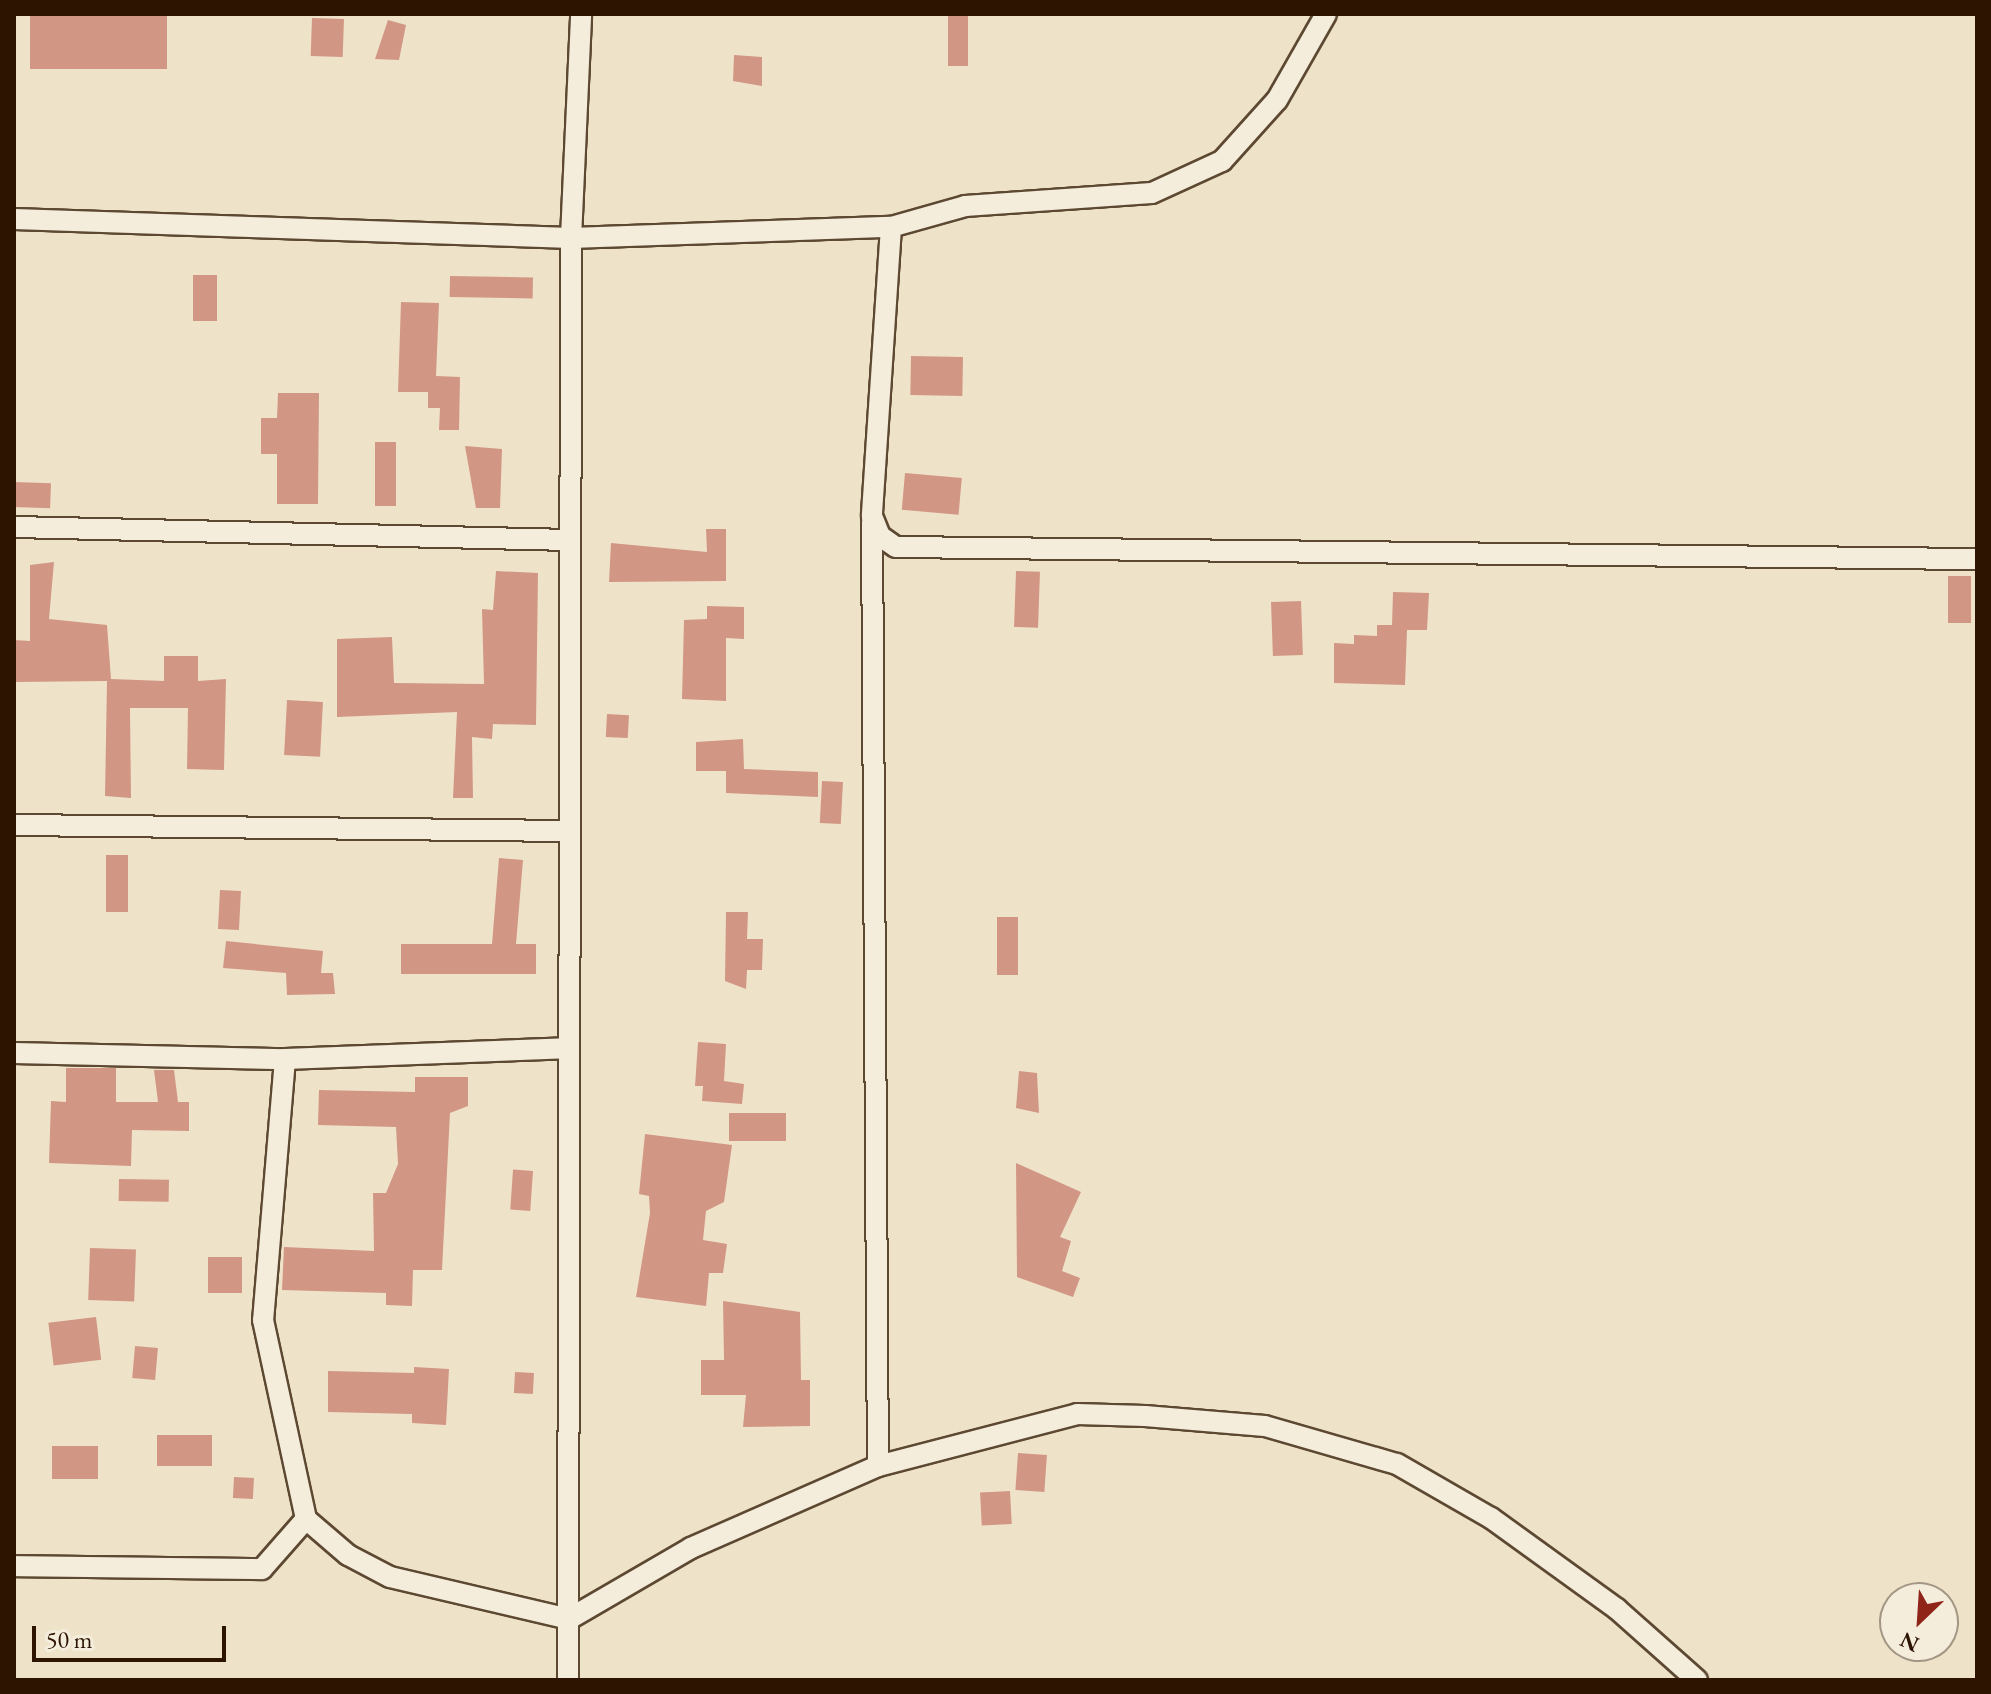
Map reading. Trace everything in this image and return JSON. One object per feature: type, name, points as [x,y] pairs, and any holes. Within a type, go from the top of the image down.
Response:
[{"type":"street","points":[[568,1680],[566,1048],[571,238],[581,14]]},
{"type":"street","points":[[14,219],[571,238],[891,227],[965,206],[1152,193],[1222,161],[1277,100],[1326,14]]},
{"type":"street","points":[[878,1466],[872,516],[891,227]]},
{"type":"street","points":[[872,516],[880,536],[896,547],[1977,559]]},
{"type":"street","points":[[14,527],[569,540]]},
{"type":"street","points":[[14,825],[567,831]]},
{"type":"street","points":[[14,1053],[285,1059],[566,1048]]},
{"type":"street","points":[[285,1059],[263,1320],[306,1519],[348,1555],[390,1577],[569,1619],[691,1548],[878,1466],[1077,1414],[1265,1426],[1397,1464],[1491,1518],[1617,1609],[1697,1680]]},
{"type":"street","points":[[14,1566],[262,1569],[306,1519]]},
{"type":"building","points":[[30,14],[167,14],[167,69],[30,69]]},
{"type":"building","points":[[948,14],[968,14],[968,66],[948,66]]},
{"type":"building","points":[[312,18],[344,19],[343,57],[311,56]]},
{"type":"building","points":[[388,20],[406,25],[399,60],[375,59]]},
{"type":"building","points":[[734,55],[762,57],[762,86],[733,81]]},
{"type":"building","points":[[193,275],[217,275],[217,321],[193,321]]},
{"type":"building","points":[[450,276],[533,277],[533,298],[450,297]]},
{"type":"building","points":[[401,302],[439,303],[436,376],[460,377],[459,430],[439,430],[440,408],[428,408],[428,392],[398,392]]},
{"type":"building","points":[[911,356],[963,357],[962,396],[910,395]]},
{"type":"building","points":[[278,393],[319,393],[318,504],[277,504],[277,454],[261,454],[261,418],[277,418]]},
{"type":"building","points":[[375,442],[396,442],[396,506],[375,506]]},
{"type":"building","points":[[465,446],[502,449],[500,508],[476,508]]},
{"type":"building","points":[[905,473],[962,478],[959,515],[902,510]]},
{"type":"building","points":[[14,482],[51,483],[50,508],[14,507]]},
{"type":"building","points":[[706,529],[726,529],[726,581],[609,582],[611,543],[707,552]]},
{"type":"building","points":[[54,562],[49,619],[107,625],[111,679],[164,681],[164,656],[198,656],[198,681],[226,679],[224,770],[187,769],[188,708],[130,708],[131,798],[105,796],[107,681],[14,682],[14,640],[30,641],[30,565]]},
{"type":"building","points":[[496,571],[538,573],[536,725],[493,724],[492,739],[472,737],[473,798],[453,798],[457,712],[337,717],[337,639],[392,637],[394,683],[484,684],[482,609],[493,610]]},
{"type":"building","points":[[1016,571],[1040,572],[1038,628],[1014,627]]},
{"type":"building","points":[[1948,576],[1971,576],[1971,623],[1948,623]]},
{"type":"building","points":[[1393,592],[1429,593],[1427,630],[1407,630],[1405,685],[1334,683],[1334,643],[1354,644],[1354,635],[1377,636],[1377,625],[1392,625]]},
{"type":"building","points":[[1301,601],[1303,655],[1273,656],[1271,602]]},
{"type":"building","points":[[707,606],[744,607],[744,639],[726,638],[726,701],[682,699],[684,620],[707,619]]},
{"type":"building","points":[[287,700],[323,702],[320,757],[284,755]]},
{"type":"building","points":[[607,714],[629,715],[628,738],[606,737]]},
{"type":"building","points":[[743,739],[744,769],[818,772],[818,797],[726,793],[726,771],[696,771],[696,742]]},
{"type":"building","points":[[822,781],[843,782],[841,824],[820,823]]},
{"type":"building","points":[[106,855],[128,855],[128,912],[106,912]]},
{"type":"building","points":[[499,858],[523,860],[516,944],[536,944],[536,974],[401,974],[401,944],[492,944]]},
{"type":"building","points":[[220,890],[241,891],[239,930],[218,929]]},
{"type":"building","points":[[726,912],[748,912],[747,939],[763,939],[762,970],[747,970],[746,989],[725,981]]},
{"type":"building","points":[[997,917],[1018,917],[1018,975],[997,975]]},
{"type":"building","points":[[226,941],[323,951],[321,973],[333,973],[335,994],[287,995],[286,973],[223,968]]},
{"type":"building","points":[[698,1042],[726,1044],[724,1081],[744,1084],[742,1104],[702,1101],[703,1086],[695,1086]]},
{"type":"building","points":[[66,1068],[116,1068],[116,1102],[158,1102],[154,1070],[174,1070],[178,1102],[189,1102],[189,1131],[132,1130],[131,1166],[49,1163],[51,1101],[66,1102]]},
{"type":"building","points":[[1019,1071],[1037,1073],[1039,1113],[1016,1108]]},
{"type":"building","points":[[415,1077],[468,1077],[468,1106],[450,1113],[442,1270],[413,1270],[412,1306],[386,1305],[386,1293],[282,1290],[284,1247],[374,1251],[373,1193],[386,1193],[398,1164],[396,1127],[318,1125],[319,1090],[415,1092]]},
{"type":"building","points":[[729,1113],[786,1113],[786,1141],[729,1141]]},
{"type":"building","points":[[645,1134],[732,1145],[724,1202],[706,1211],[703,1240],[727,1244],[723,1273],[709,1273],[706,1306],[636,1297],[650,1213],[649,1196],[639,1194]]},
{"type":"building","points":[[1016,1163],[1081,1192],[1060,1237],[1071,1241],[1062,1271],[1080,1278],[1073,1297],[1017,1277]]},
{"type":"building","points":[[513,1170],[533,1171],[530,1211],[510,1210]]},
{"type":"building","points":[[119,1179],[169,1180],[169,1202],[119,1201]]},
{"type":"building","points":[[90,1248],[136,1250],[134,1302],[88,1300]]},
{"type":"building","points":[[208,1257],[242,1257],[242,1293],[208,1293]]},
{"type":"building","points":[[723,1301],[800,1312],[801,1380],[810,1380],[810,1426],[743,1427],[746,1395],[701,1395],[701,1360],[724,1360]]},
{"type":"building","points":[[96,1317],[101,1360],[54,1366],[48,1323]]},
{"type":"building","points":[[135,1346],[158,1348],[155,1380],[132,1378]]},
{"type":"building","points":[[414,1367],[449,1369],[446,1425],[412,1423],[412,1414],[328,1412],[328,1371],[414,1373]]},
{"type":"building","points":[[515,1372],[534,1373],[533,1394],[514,1393]]},
{"type":"building","points":[[157,1435],[212,1435],[212,1466],[157,1466]]},
{"type":"building","points":[[52,1446],[98,1446],[98,1479],[52,1479]]},
{"type":"building","points":[[1018,1453],[1047,1455],[1044,1492],[1015,1490]]},
{"type":"building","points":[[234,1477],[254,1478],[253,1499],[233,1498]]},
{"type":"building","points":[[1010,1491],[1012,1524],[982,1526],[980,1493]]}]
